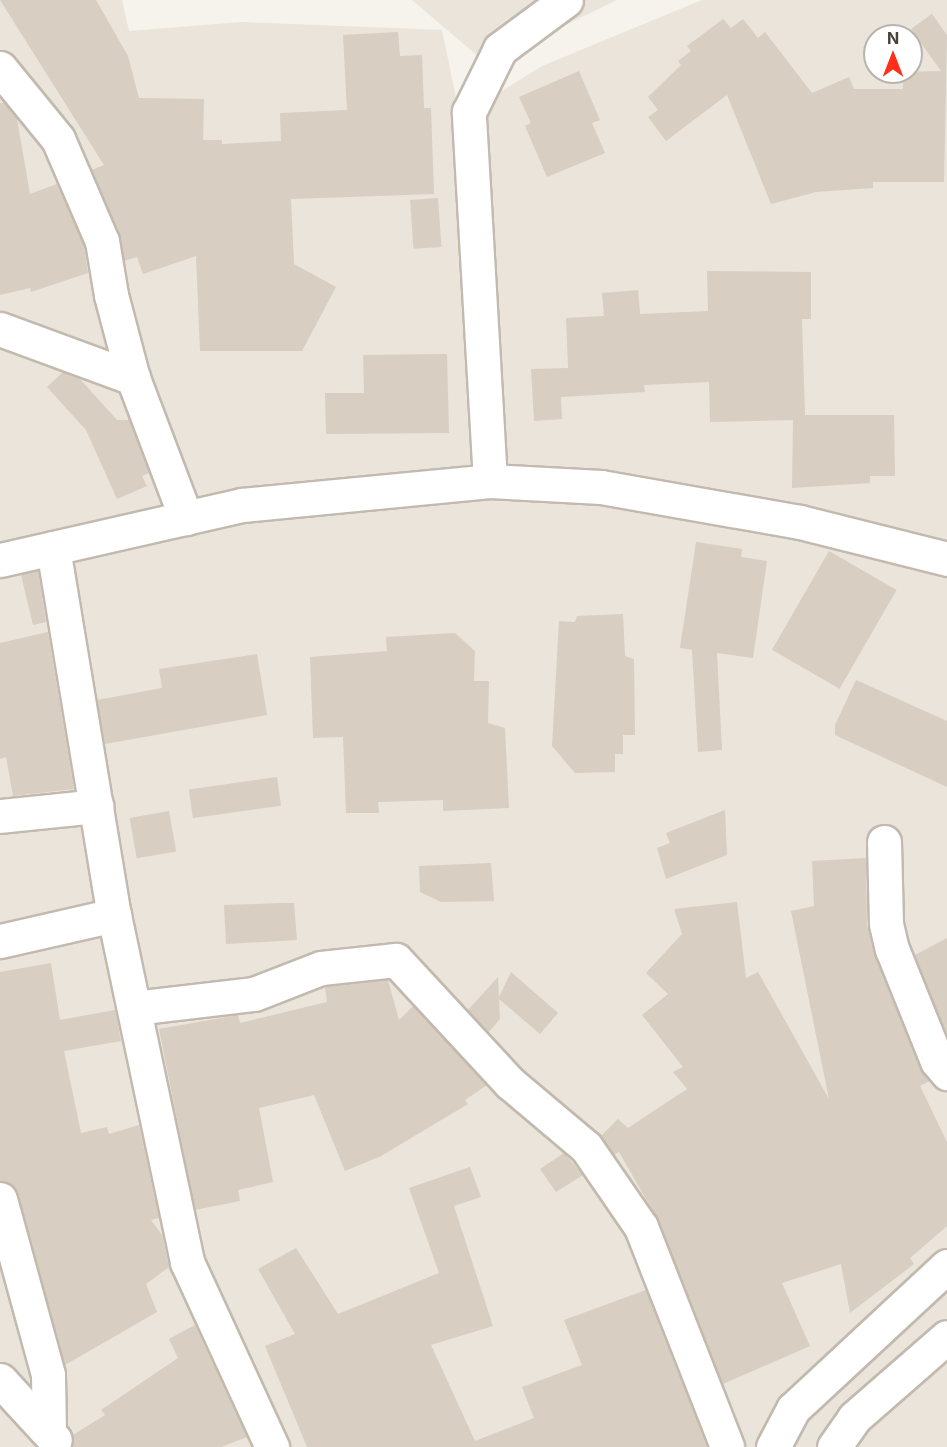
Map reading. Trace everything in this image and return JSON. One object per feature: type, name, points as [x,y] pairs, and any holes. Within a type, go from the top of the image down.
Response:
[{"type":"street","points":[[490,481],[470,112],[500,49],[566,0]]},
{"type":"street","points":[[0,68],[62,149],[102,241],[111,295],[133,378],[186,518]]},
{"type":"street","points":[[0,329],[133,378]]},
{"type":"street","points":[[0,560],[242,505],[490,481],[613,489],[800,522],[947,559]]},
{"type":"street","points":[[53,548],[114,915],[187,1263],[272,1447]]},
{"type":"street","points":[[0,816],[96,806]]},
{"type":"street","points":[[884,842],[886,924],[892,949],[937,1061],[947,1073]]},
{"type":"street","points":[[0,941],[114,915]]},
{"type":"street","points":[[134,1008],[254,994],[321,968],[396,960],[510,1083],[586,1148],[641,1227],[727,1447]]},
{"type":"street","points":[[0,1199],[48,1375],[54,1439]]},
{"type":"street","points":[[773,1447],[781,1426],[793,1409],[947,1266]]},
{"type":"street","points":[[834,1447],[854,1418],[947,1337]]},
{"type":"street","points":[[0,1380],[54,1439]]},
{"type":"shaded area","points":[[0,0],[122,0],[129,31],[242,22],[442,30],[460,117],[542,66],[702,0],[947,0],[947,1447],[0,1447]]},
{"type":"shaded area","points":[[412,0],[617,0],[486,63]]},
{"type":"building","points":[[0,0],[96,0],[128,56],[139,98],[204,99],[203,140],[222,140],[222,144],[281,141],[280,113],[347,110],[343,35],[398,32],[400,56],[422,55],[424,108],[431,108],[434,194],[291,199],[294,264],[336,287],[302,351],[200,351],[196,256],[143,274],[137,257],[124,261],[119,234],[92,170],[104,165]]},
{"type":"building","points":[[932,14],[947,35],[944,182],[873,182],[873,188],[816,192],[771,204],[727,95],[666,141],[648,117],[658,110],[648,97],[681,65],[678,61],[691,51],[687,46],[723,19],[731,28],[743,19],[758,38],[765,32],[812,93],[849,77],[854,89],[903,89],[903,84],[923,84],[923,71],[941,71],[923,46],[923,24],[918,24]]},
{"type":"building","points":[[579,71],[600,120],[592,123],[605,153],[547,177],[525,126],[531,123],[519,97]]},
{"type":"building","points":[[0,103],[4,103],[17,119],[30,194],[57,184],[84,246],[88,273],[31,292],[30,288],[0,295]]},
{"type":"building","points":[[438,198],[441,247],[413,249],[410,200]]},
{"type":"building","points":[[707,271],[811,272],[811,319],[802,319],[805,415],[894,415],[895,476],[870,476],[870,483],[792,488],[793,420],[710,422],[709,382],[644,385],[645,392],[561,397],[562,419],[534,421],[531,369],[568,368],[566,318],[604,316],[602,293],[638,290],[640,314],[708,311]]},
{"type":"building","points":[[447,354],[449,433],[326,434],[325,393],[364,393],[363,355]]},
{"type":"building","points":[[63,372],[79,378],[117,420],[129,420],[149,473],[142,476],[147,486],[117,499],[86,430],[47,387]]},
{"type":"building","points":[[696,542],[742,549],[741,557],[767,561],[753,658],[717,653],[722,750],[698,752],[692,650],[680,648]]},
{"type":"building","points":[[829,551],[897,590],[840,689],[772,650]]},
{"type":"building","points":[[38,571],[46,622],[33,625],[21,575]]},
{"type":"building","points":[[623,614],[625,656],[634,659],[635,735],[623,735],[623,754],[615,754],[615,772],[575,773],[552,746],[559,621],[575,622],[577,616]]},
{"type":"building","points":[[48,632],[74,789],[13,796],[6,757],[0,759],[0,643]]},
{"type":"building","points":[[455,633],[475,651],[474,681],[489,681],[488,723],[505,728],[509,808],[443,811],[443,800],[378,802],[379,813],[346,813],[343,737],[313,738],[310,657],[387,651],[386,637]]},
{"type":"building","points":[[257,654],[267,715],[105,744],[97,700],[162,688],[159,669]]},
{"type":"building","points":[[856,680],[947,721],[947,787],[835,735],[835,725]]},
{"type":"building","points":[[277,777],[281,806],[193,818],[189,789]]},
{"type":"building","points":[[725,810],[727,855],[666,879],[657,848],[670,843],[666,833]]},
{"type":"building","points":[[169,811],[176,851],[137,858],[130,818]]},
{"type":"building","points":[[866,858],[867,925],[874,954],[920,1068],[930,1081],[920,1086],[947,1142],[947,1226],[910,1258],[914,1264],[850,1313],[841,1264],[782,1283],[810,1346],[723,1384],[658,1220],[619,1152],[614,1155],[601,1136],[618,1119],[628,1128],[687,1089],[673,1072],[683,1067],[642,1015],[668,994],[646,973],[682,934],[674,909],[737,902],[746,978],[758,972],[829,1099],[791,911],[814,906],[812,861]]},
{"type":"building","points":[[491,863],[494,901],[441,902],[420,892],[419,866]]},
{"type":"building","points":[[294,903],[297,940],[226,944],[224,905]]},
{"type":"building","points":[[947,938],[947,1036],[915,955]]},
{"type":"building","points":[[51,963],[60,1020],[115,1010],[121,1041],[64,1051],[81,1133],[107,1127],[109,1134],[139,1125],[159,1218],[151,1220],[162,1235],[169,1267],[146,1284],[157,1312],[65,1365],[18,1194],[13,1185],[0,1181],[0,972]]},
{"type":"building","points":[[511,972],[558,1013],[540,1034],[499,999],[500,1019],[489,1032],[468,1010],[498,977],[499,997]]},
{"type":"building","points":[[388,980],[399,1020],[413,1006],[487,1085],[465,1100],[468,1104],[381,1156],[345,1171],[314,1095],[259,1108],[273,1182],[238,1190],[240,1201],[195,1210],[159,1029],[238,1015],[240,1023],[327,1002],[325,986]]},
{"type":"building","points":[[564,1153],[583,1175],[556,1192],[540,1169]]},
{"type":"building","points":[[470,1167],[481,1197],[454,1206],[493,1326],[431,1345],[475,1441],[534,1418],[522,1387],[582,1365],[564,1320],[646,1290],[707,1447],[307,1447],[265,1346],[295,1334],[258,1269],[296,1248],[338,1314],[439,1273],[409,1188]]},
{"type":"building","points":[[195,1325],[247,1437],[221,1447],[72,1447],[73,1435],[105,1415],[101,1410],[178,1358],[169,1339]]}]
